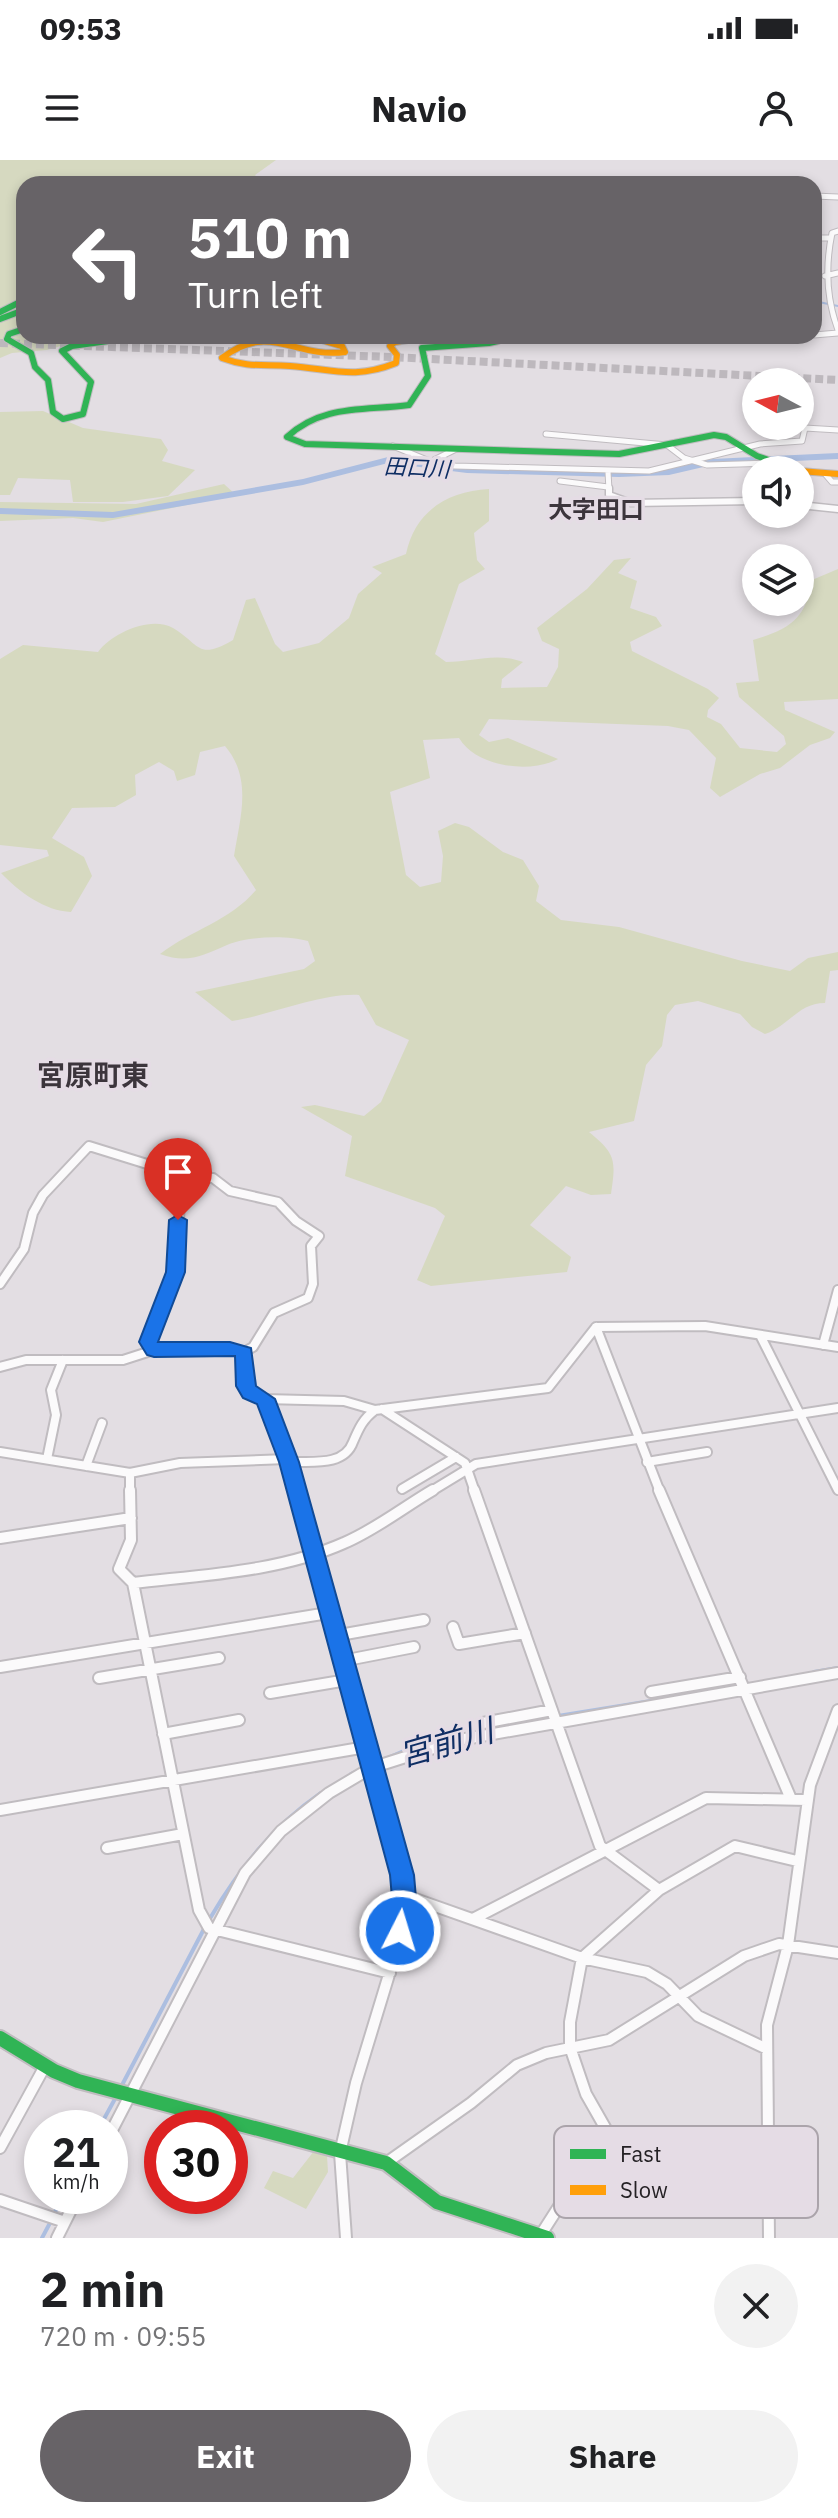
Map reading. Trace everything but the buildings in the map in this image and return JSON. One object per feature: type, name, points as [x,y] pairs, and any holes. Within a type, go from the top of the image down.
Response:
[{"type":"street","points":[[838,231],[832,233],[825,276],[838,331]]},
{"type":"street","points":[[822,238],[831,238]]},
{"type":"street","points":[[825,276],[838,273]]},
{"type":"street","points":[[831,307],[838,307]]},
{"type":"street","points":[[16,332],[9,334],[7,339],[32,354],[34,365],[48,380],[48,404],[57,416],[66,418],[83,414],[91,382],[87,374],[62,354],[63,349],[94,344]]},
{"type":"street","points":[[249,344],[222,358],[236,365],[290,366],[360,374],[396,363],[397,355],[390,347],[393,344]]},
{"type":"street","points":[[298,344],[324,356],[345,352],[342,346],[335,344]]},
{"type":"street","points":[[435,344],[422,348],[428,376],[409,405],[375,411],[326,410],[287,435],[302,444],[619,454],[714,435],[729,438],[759,456]]},
{"type":"street","points":[[391,446],[431,461],[472,470],[608,472],[664,469],[743,448],[802,441],[805,428],[838,430]]},
{"type":"street","points":[[546,434],[667,445],[694,461],[706,464],[742,462]]},
{"type":"street","points":[[431,461],[456,449]]},
{"type":"street","points":[[608,472],[609,495],[631,503],[742,501]]},
{"type":"street","points":[[832,474],[832,482],[838,482]]},
{"type":"street","points":[[560,481],[608,487]]},
{"type":"street","points":[[814,506],[838,509]]},
{"type":"street","points":[[0,1284],[24,1249],[33,1213],[43,1195],[85,1147],[189,1177],[213,1178],[230,1191],[278,1202],[296,1221],[319,1236],[311,1246],[313,1282],[309,1298],[305,1304],[274,1313],[253,1347],[244,1352],[230,1348],[154,1350],[123,1360],[26,1360],[0,1367]]},
{"type":"street","points":[[154,1350],[149,1342],[150,1332],[176,1272],[180,1203],[189,1177]]},
{"type":"street","points":[[823,1345],[838,1290]]},
{"type":"street","points":[[596,1327],[692,1325],[838,1347]]},
{"type":"street","points":[[0,1452],[130,1473],[180,1463],[334,1460],[346,1455],[353,1447],[356,1428],[378,1409],[548,1388],[596,1327]]},
{"type":"street","points":[[596,1327],[637,1439],[791,1799]]},
{"type":"street","points":[[760,1335],[838,1490]]},
{"type":"street","points":[[244,1352],[246,1386],[250,1393],[265,1399],[344,1401],[378,1409],[468,1467],[552,1710],[605,1851],[659,1890]]},
{"type":"street","points":[[47,1459],[56,1415],[51,1390],[63,1360]]},
{"type":"street","points":[[265,1399],[288,1460],[404,1895],[405,1910],[390,1973],[340,2153],[346,2238]]},
{"type":"street","points":[[133,1583],[313,1554],[345,1543],[468,1467],[838,1408]]},
{"type":"street","points":[[86,1466],[102,1423]]},
{"type":"street","points":[[647,1462],[707,1452]]},
{"type":"street","points":[[402,1489],[456,1457]]},
{"type":"street","points":[[130,1473],[131,1540],[118,1565],[133,1583],[199,1910],[213,1929],[390,1973]]},
{"type":"street","points":[[0,1538],[131,1518]]},
{"type":"street","points":[[0,1667],[328,1613]]},
{"type":"street","points":[[334,1636],[424,1620]]},
{"type":"street","points":[[453,1627],[459,1644],[525,1633]]},
{"type":"street","points":[[342,1661],[414,1647]]},
{"type":"street","points":[[99,1678],[219,1658]]},
{"type":"street","points":[[120,2110],[245,1873],[275,1837],[312,1804],[371,1768],[459,1740],[838,1673]]},
{"type":"street","points":[[651,1692],[740,1677]]},
{"type":"street","points":[[270,1693],[347,1680]]},
{"type":"street","points":[[483,1723],[552,1710]]},
{"type":"street","points":[[768,2126],[767,2025],[788,1945],[807,1800],[838,1710]]},
{"type":"street","points":[[163,1734],[239,1720]]},
{"type":"street","points":[[0,1810],[366,1747]]},
{"type":"street","points":[[473,1919],[706,1798],[807,1800]]},
{"type":"street","points":[[107,1848],[183,1834]]},
{"type":"street","points":[[605,2126],[574,2067],[569,2048],[569,2031],[582,1976],[582,1958],[659,1890],[735,1846],[797,1861]]},
{"type":"street","points":[[404,1895],[582,1958],[647,1972],[681,1997],[698,2016],[767,2049]]},
{"type":"street","points":[[386,2163],[471,2103],[517,2065],[569,2048],[609,2040],[744,1956],[779,1944],[838,1953]]},
{"type":"street","points":[[0,2038],[45,2066],[107,2090],[386,2163],[437,2202],[543,2237],[546,2219],[554,2210]]},
{"type":"street","points":[[0,2148],[45,2066]]},
{"type":"street","points":[[0,2200],[65,2222]]},
{"type":"street","points":[[57,2238],[69,2214]]},
{"type":"street","points":[[769,2218],[769,2238]]},
{"type":"green space","points":[[0,160],[276,160],[256,176],[16,176],[16,344],[68,344],[47,350],[12,353],[0,358]]},
{"type":"green space","points":[[43,411],[83,428],[161,439],[168,450],[162,461],[195,470],[168,496],[123,502],[73,502],[70,480],[18,478],[10,495],[0,495],[0,412]]},
{"type":"green space","points":[[224,484],[236,495],[103,522],[73,518],[0,521],[0,502],[136,504]]},
{"type":"green space","points":[[489,489],[489,521],[474,533],[477,560],[485,569],[459,584],[435,654],[446,662],[513,659],[523,662],[502,679],[501,688],[547,687],[558,667],[559,649],[542,641],[537,628],[587,589],[614,560],[631,558],[618,573],[637,581],[630,608],[656,617],[662,626],[630,642],[632,651],[708,689],[719,698],[708,710],[707,717],[721,724],[740,748],[777,752],[786,744],[784,736],[739,697],[736,683],[759,681],[753,640],[777,631],[797,616],[814,616],[814,579],[838,569],[838,699],[784,702],[785,710],[835,732],[830,738],[810,745],[780,768],[760,774],[720,797],[710,788],[716,758],[689,730],[668,726],[489,719],[479,735],[489,742],[508,738],[558,759],[546,764],[519,767],[478,756],[459,738],[423,740],[430,778],[390,792],[406,875],[420,887],[441,882],[443,856],[438,831],[455,823],[469,827],[503,852],[523,860],[539,886],[536,901],[561,920],[619,927],[790,971],[808,958],[838,952],[838,970],[830,971],[825,1003],[800,1011],[765,1034],[752,1027],[740,1014],[698,1001],[675,1005],[667,1015],[662,1046],[646,1065],[634,1121],[589,1132],[605,1146],[612,1158],[611,1194],[591,1195],[566,1186],[530,1225],[571,1257],[567,1272],[431,1286],[417,1280],[445,1216],[435,1208],[345,1176],[352,1136],[301,1107],[315,1105],[364,1116],[381,1102],[409,1040],[376,1025],[359,995],[328,997],[232,1021],[195,992],[304,969],[315,961],[308,941],[256,938],[194,957],[178,958],[160,954],[234,910],[256,890],[234,856],[242,785],[234,759],[225,746],[200,752],[195,775],[177,781],[174,771],[159,762],[135,775],[136,795],[115,807],[72,808],[52,838],[84,857],[92,876],[71,912],[42,904],[1,873],[49,856],[47,850],[0,845],[0,659],[23,645],[98,652],[121,633],[153,624],[173,628],[200,648],[212,649],[233,640],[246,600],[255,598],[275,644],[283,652],[319,643],[349,618],[358,594],[382,573],[372,567],[406,554],[410,539],[425,515],[447,499]]},
{"type":"green space","points":[[314,2151],[327,2156],[328,2172],[306,2209],[264,2188],[273,2171],[293,2178]]},
{"type":"waterway","points":[[822,303],[838,306]]},
{"type":"waterway","name":"田口川","points":[[0,511],[113,515],[303,482],[388,460],[467,470],[619,474],[669,472],[712,462],[838,456]]},
{"type":"waterway","name":"宮前川","points":[[814,1672],[838,1668]]},
{"type":"waterway","name":"宮前川","points":[[558,1716],[657,1700]]},
{"type":"waterway","name":"宮前川","points":[[351,1774],[422,1743],[551,1717]]},
{"type":"waterway","name":"宮前川","points":[[209,1920],[258,1850],[287,1820],[321,1793]]},
{"type":"waterway","name":"宮前川","points":[[121,2087],[205,1927]]},
{"type":"waterway","name":"宮前川","points":[[109,2110],[116,2097]]},
{"type":"waterway","name":"宮前川","points":[[42,2238],[51,2221]]},
{"type":"tunnel","points":[[0,343],[16,344]]},
{"type":"tunnel","points":[[28,344],[391,357],[838,380]]},
{"type":"traffic: fast","points":[[0,312],[16,304]]},
{"type":"traffic: fast","points":[[0,319],[16,313]]},
{"type":"traffic: fast","points":[[16,332],[9,334],[7,339],[31,353],[35,367],[48,380],[53,412],[63,419],[83,414],[91,382],[62,351],[86,344]]},
{"type":"traffic: fast","points":[[441,344],[422,348],[428,376],[409,405],[328,413],[313,417],[287,437],[305,444],[619,454],[714,435],[726,437],[757,456]]},
{"type":"traffic: fast","points":[[0,2038],[54,2071],[78,2081],[386,2163],[437,2202],[547,2238]]},
{"type":"traffic: slow","points":[[241,344],[222,358],[245,367],[290,366],[344,374],[371,373],[396,363],[397,355],[390,346],[392,344]]},
{"type":"traffic: slow","points":[[288,344],[314,352],[345,352],[342,346],[335,344]]},
{"type":"traffic: slow","points":[[814,472],[838,474]]},
{"type":"district","name":"大字田口","points":[[596,509]]},
{"type":"district","name":"宮原町東","points":[[93,1074]]},
{"type":"route","points":[[178,1220],[176,1272],[160,1305],[149,1342],[154,1350],[230,1348],[244,1352],[246,1386],[250,1393],[265,1399],[269,1408],[303,1509],[334,1636],[402,1875],[405,1910],[400,1931]]}]
